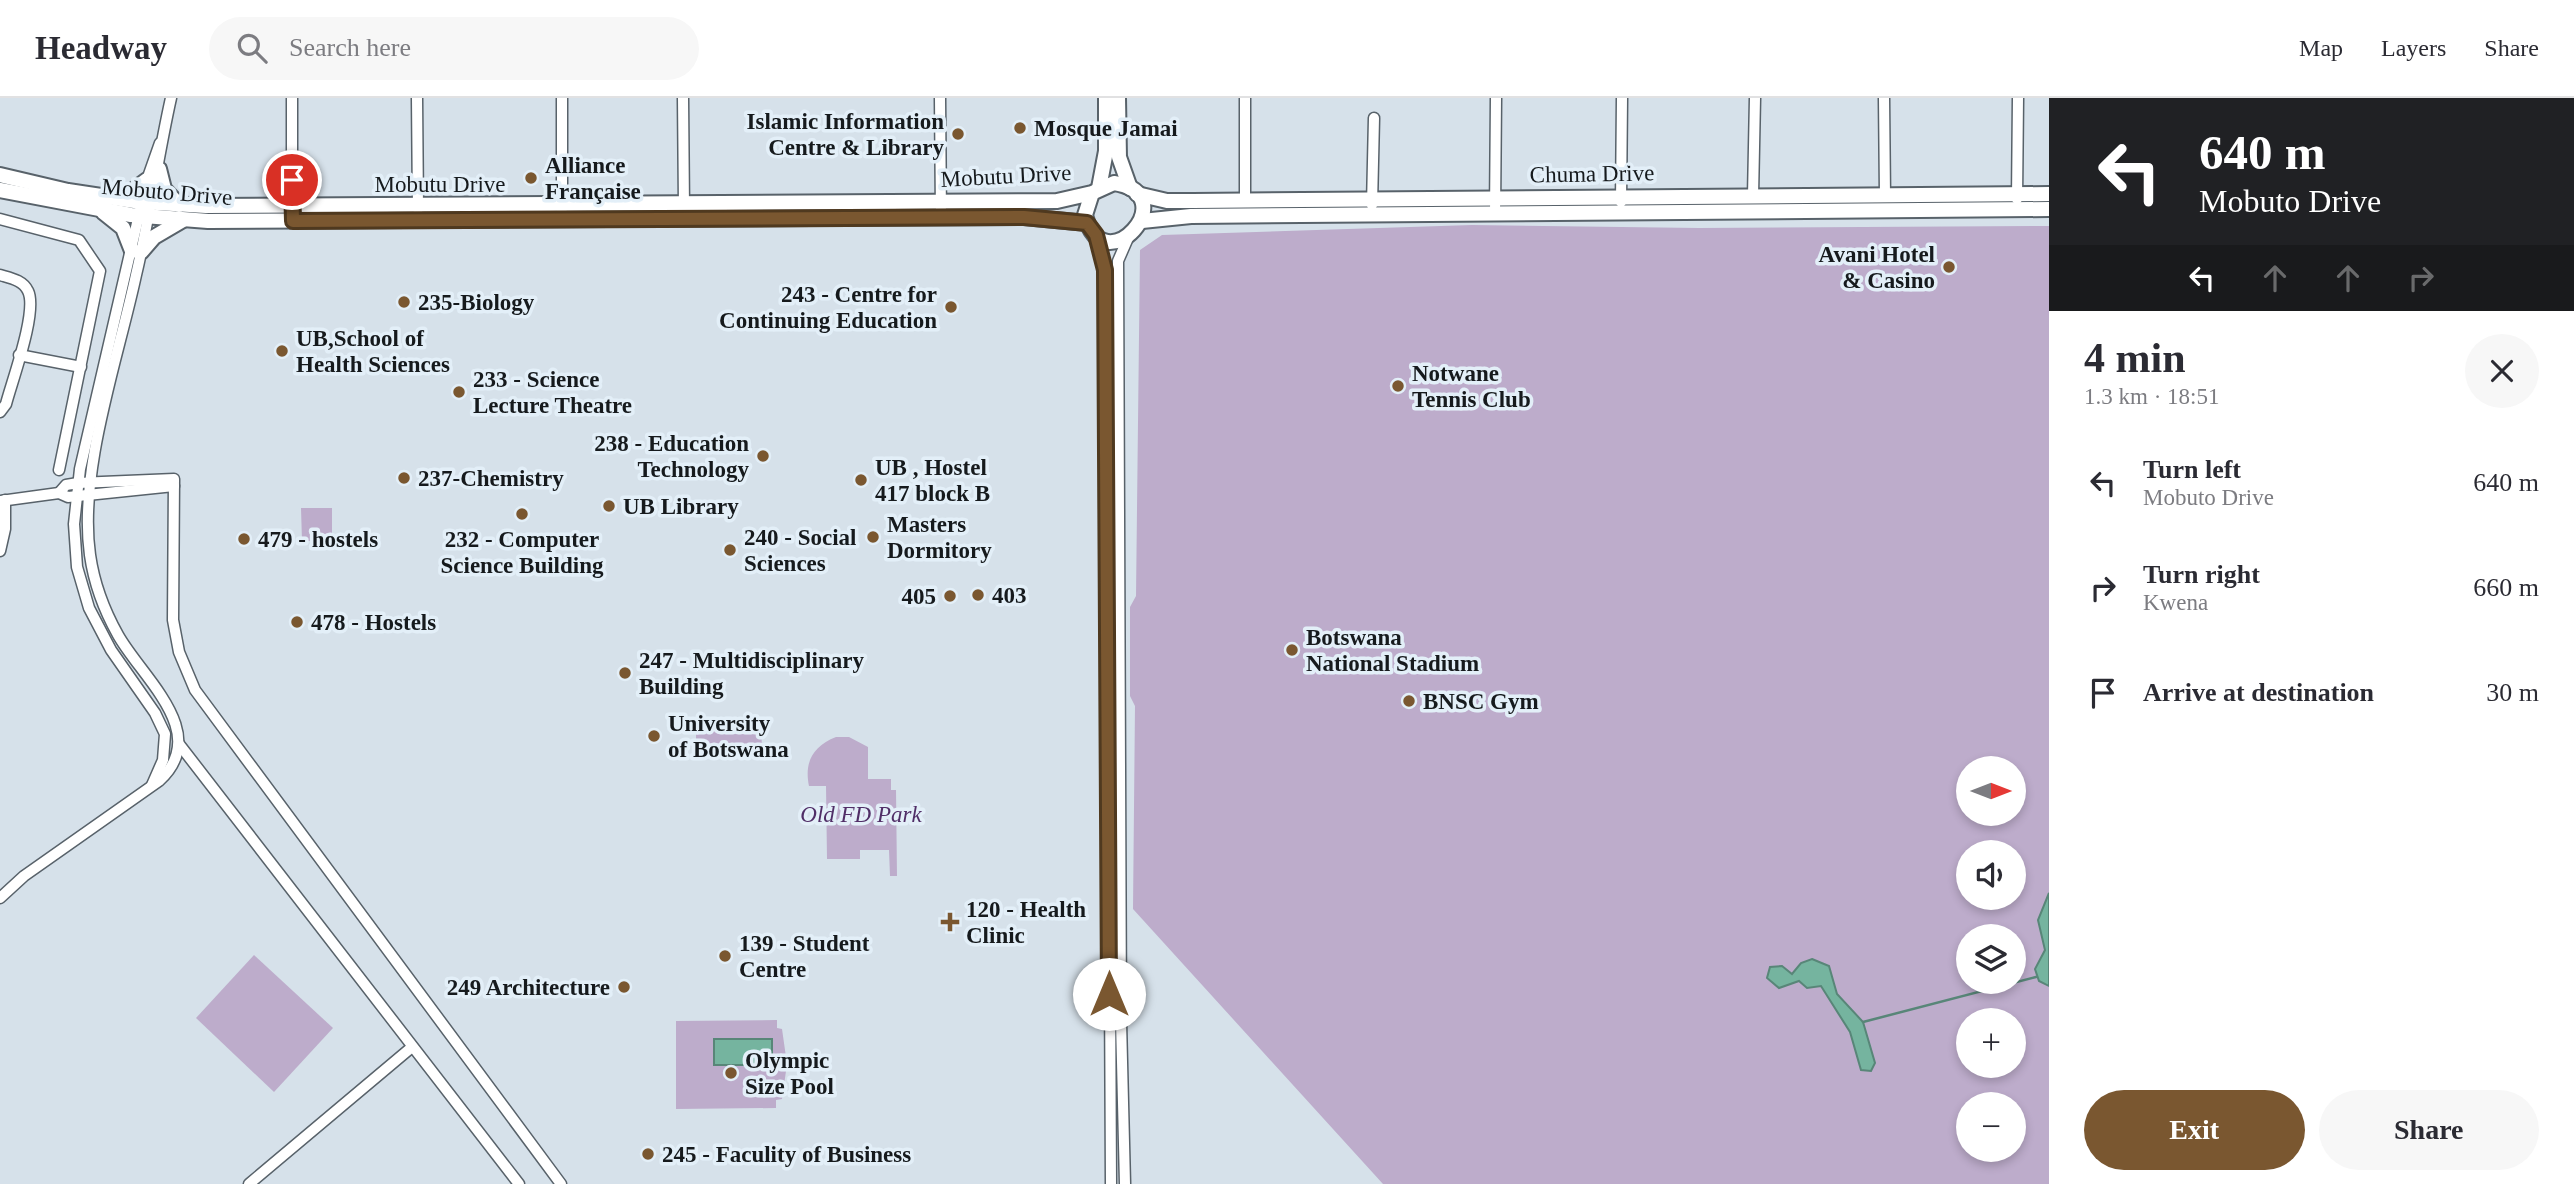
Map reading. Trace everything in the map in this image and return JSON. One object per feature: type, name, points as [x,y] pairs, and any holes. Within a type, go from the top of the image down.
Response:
[{"type":"main road","points":[[1092,229],[1086,208],[1096,191],[1106,151],[1106,98]]},
{"type":"main road","points":[[941,210],[1045,218],[1092,229],[1112,242],[1128,238],[1142,222],[1142,203],[1119,157],[1118,98]]},
{"type":"main road","points":[[159,169],[164,189],[178,205]]},
{"type":"main road","name":"Mobutu Drive","points":[[0,175],[105,204],[146,210],[178,205],[292,214],[941,210],[1057,201],[1096,191]]},
{"type":"main road","points":[[146,180],[128,194],[105,204],[123,228],[136,252],[154,237],[184,220]]},
{"type":"main road","points":[[1096,191],[1114,183],[1134,191]]},
{"type":"main road","name":"Mobuto Drive","points":[[0,190],[105,204]]},
{"type":"main road","name":"Chuma Drive","points":[[1134,191],[1167,201],[1245,200],[1495,214],[2049,209]]},
{"type":"main road","name":"Chuma Drive","points":[[1142,222],[1191,216],[1495,198],[2049,194]]},
{"type":"main road","name":"Mobuto Drive","points":[[146,210],[184,220],[292,214]]},
{"type":"street","points":[[152,785],[163,760],[165,734],[155,713],[111,650],[89,608],[78,567],[74,524],[78,483],[146,210],[159,169],[161,142],[171,98]]},
{"type":"street","points":[[292,98],[292,214]]},
{"type":"street","points":[[417,98],[418,214]]},
{"type":"street","points":[[562,98],[562,213]]},
{"type":"street","points":[[683,98],[684,212]]},
{"type":"street","points":[[940,98],[941,210]]},
{"type":"street","points":[[1245,98],[1245,200]]},
{"type":"street","points":[[1495,214],[1496,98]]},
{"type":"street","points":[[1620,212],[1622,98]]},
{"type":"street","points":[[1754,196],[1755,98]]},
{"type":"street","points":[[1884,98],[1885,196]]},
{"type":"street","points":[[2016,210],[2018,98]]},
{"type":"street","points":[[1372,207],[1374,118]]},
{"type":"street","points":[[146,210],[146,180],[161,142]]},
{"type":"street","points":[[0,219],[79,240],[100,271],[59,470]]},
{"type":"street","points":[[1092,229],[1105,270],[1107,365],[1111,1184]]},
{"type":"street","points":[[1125,1184],[1121,1021],[1118,261],[1128,238]]},
{"type":"street","points":[[136,252],[89,483],[88,540],[100,599],[119,636],[173,714],[180,744],[519,1184]]},
{"type":"street","points":[[0,275],[15,279],[28,292],[31,310],[6,404],[0,412]]},
{"type":"street","points":[[19,355],[81,367]]},
{"type":"street","points":[[59,493],[66,485],[78,483],[174,483]]},
{"type":"street","points":[[0,551],[5,522],[2,500],[59,493],[88,495],[174,483]]},
{"type":"street","points":[[174,483],[173,620],[179,652],[195,690],[561,1184]]},
{"type":"street","points":[[0,898],[24,876],[164,776],[180,744]]},
{"type":"street","points":[[1109,1021],[1121,1021]]},
{"type":"street","points":[[249,1184],[412,1047]]},
{"type":"street","points":[[1111,1171],[1125,1171]]},
{"type":"green space","points":[[1472,225],[1699,228],[2049,226],[2049,1184],[1383,1184],[1133,909],[1135,706],[1130,696],[1130,607],[1136,596],[1140,250],[1162,235]]},
{"type":"green space","points":[[301,508],[332,508],[332,541],[302,541]]},
{"type":"green space","points":[[696,725],[761,725],[762,749],[696,750]]},
{"type":"green space","name":"Old FD Park","points":[[836,737],[849,737],[868,747],[868,779],[891,779],[891,790],[896,790],[897,876],[890,876],[889,850],[860,850],[860,859],[827,859],[826,786],[809,786],[808,769],[816,750]]},
{"type":"green space","points":[[254,955],[333,1028],[274,1092],[196,1018]]},
{"type":"green space","name":"Olympic Size Pool","points":[[777,1020],[777,1028],[782,1029],[787,1064],[782,1099],[776,1100],[776,1108],[676,1109],[676,1021]]},
{"type":"shaded area","points":[[2049,893],[2049,986],[2039,981],[2035,969],[2045,950],[2038,920]]},
{"type":"shaded area","points":[[1812,959],[1829,966],[1837,994],[1863,1022],[1875,1063],[1871,1071],[1861,1070],[1850,1032],[1821,986],[1807,988],[1799,981],[1779,988],[1767,978],[1770,967],[1782,966],[1792,974],[1801,963]]},
{"type":"shaded area","points":[[714,1039],[772,1039],[772,1065],[714,1065]]},
{"type":"waterway","points":[[1863,1022],[2036,977]]},
{"type":"place","name":"Mosque Jamai","points":[[1020,128]]},
{"type":"place","name":"Islamic Information Centre & Library","points":[[958,134]]},
{"type":"place","name":"Alliance Française","points":[[531,178]]},
{"type":"place","name":"Avani Hotel & Casino","points":[[1949,267]]},
{"type":"place","name":"235-Biology","points":[[404,302]]},
{"type":"place","name":"243 - Centre for Continuing Education","points":[[951,307]]},
{"type":"place","name":"UB,School of Health Sciences","points":[[282,351]]},
{"type":"place","name":"Notwane Tennis Club","points":[[1398,386]]},
{"type":"place","name":"233 - Science Lecture Theatre","points":[[459,392]]},
{"type":"place","name":"238 - Education Technology","points":[[763,456]]},
{"type":"place","name":"237-Chemistry","points":[[404,478]]},
{"type":"place","name":"UB , Hostel 417 block B","points":[[861,480]]},
{"type":"place","name":"UB Library","points":[[609,506]]},
{"type":"place","name":"232 - Computer Science Building","points":[[522,514]]},
{"type":"place","name":"Masters Dormitory","points":[[873,537]]},
{"type":"place","name":"479 - hostels","points":[[244,539]]},
{"type":"place","name":"240 - Social Sciences","points":[[730,550]]},
{"type":"place","name":"403","points":[[978,595]]},
{"type":"place","name":"405","points":[[950,596]]},
{"type":"place","name":"478 - Hostels","points":[[297,622]]},
{"type":"place","name":"Botswana National Stadium","points":[[1292,650]]},
{"type":"place","name":"247 - Multidisciplinary Building","points":[[625,673]]},
{"type":"place","name":"BNSC Gym","points":[[1409,701]]},
{"type":"place","name":"University of Botswana","points":[[654,736]]},
{"type":"place","name":"120 - Health Clinic","points":[[950,922]]},
{"type":"place","name":"139 - Student Centre","points":[[725,956]]},
{"type":"place","name":"249 Architecture","points":[[624,987]]},
{"type":"place","name":"Olympic Size Pool","points":[[731,1073]]},
{"type":"place","name":"245 - Faculity of Business","points":[[648,1154]]},
{"type":"route","points":[[292,180],[293,221],[1024,217],[1087,223],[1096,235],[1105,270],[1109,994]]}]
